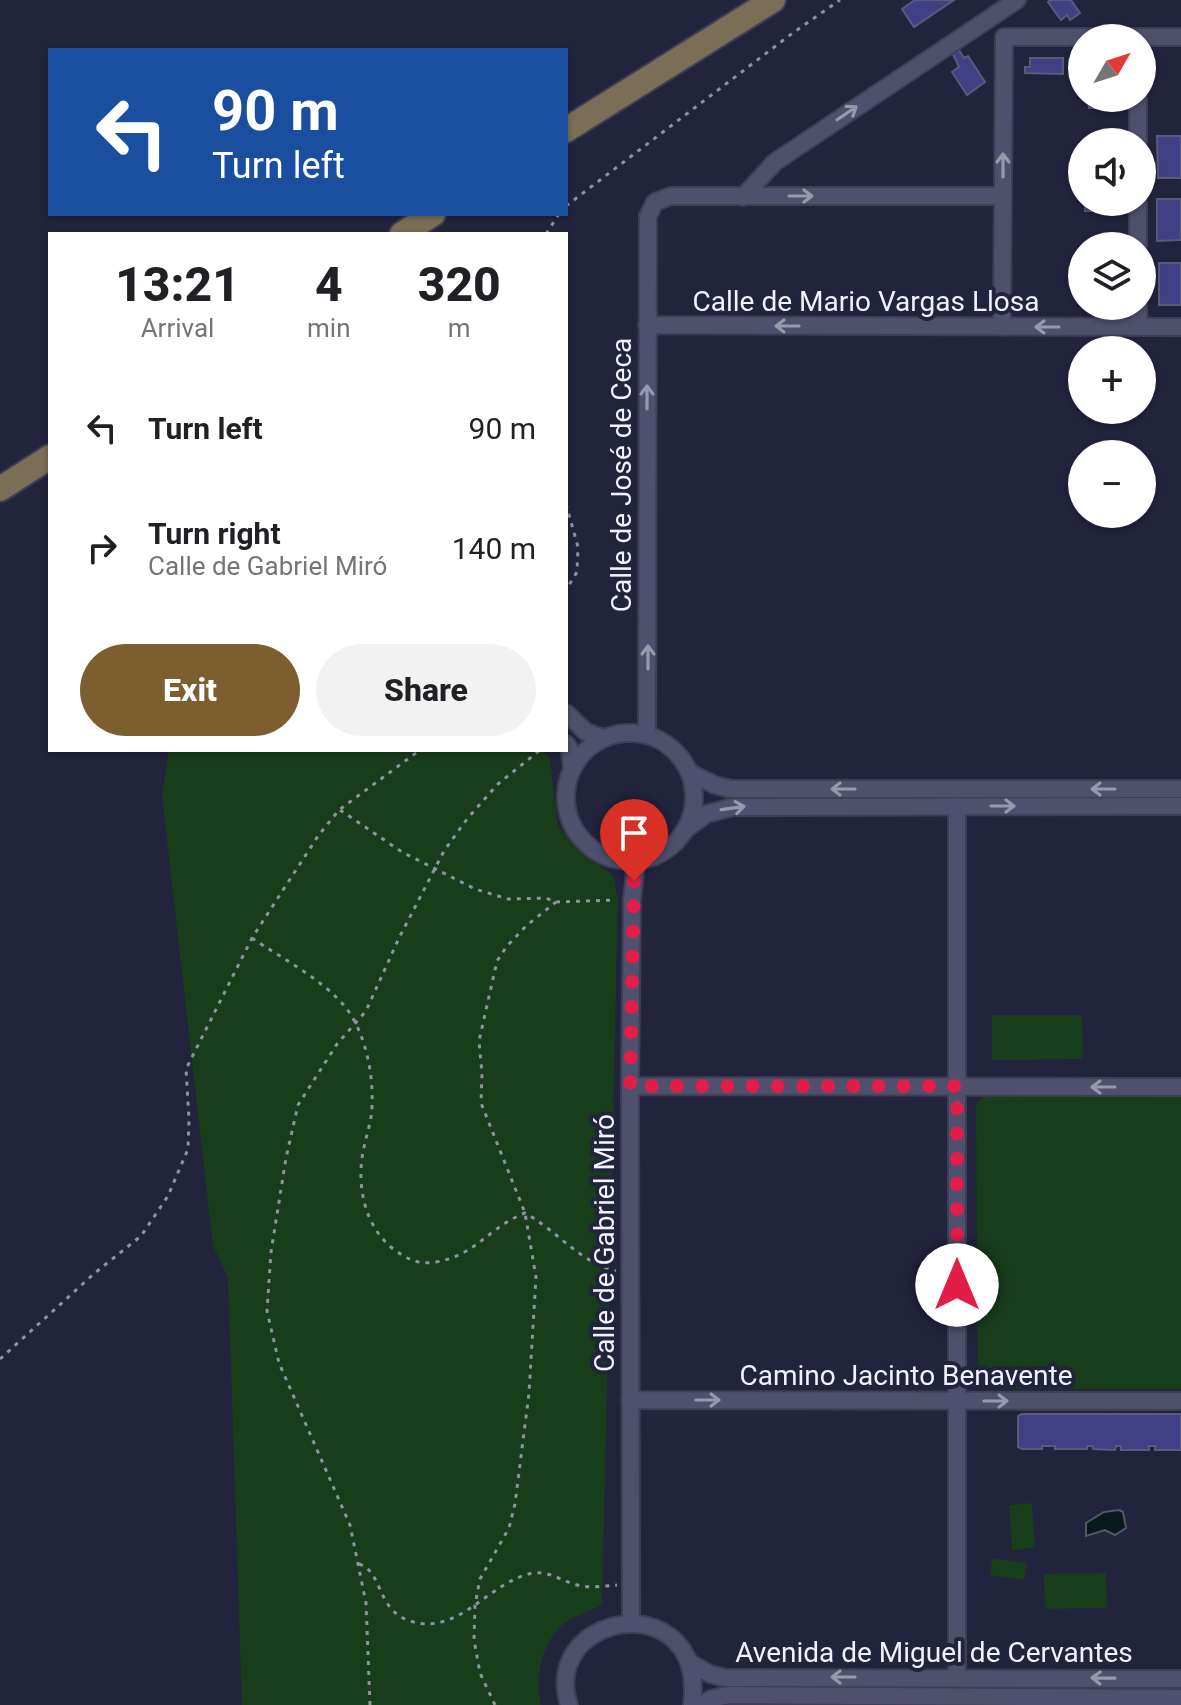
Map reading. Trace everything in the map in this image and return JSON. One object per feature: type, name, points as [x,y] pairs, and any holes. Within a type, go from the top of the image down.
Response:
[{"type":"main road","points":[[568,129],[773,0]]},
{"type":"main road","points":[[405,232],[430,216]]},
{"type":"main road","points":[[0,489],[48,458]]},
{"type":"street","points":[[743,197],[775,162],[1017,0]]},
{"type":"street","points":[[990,19],[1004,37],[1002,327]]},
{"type":"street","points":[[1004,37],[1068,37]]},
{"type":"street","points":[[1156,38],[1181,37]]},
{"type":"street","name":"Calle de José de Ceca","points":[[647,735],[648,216],[655,202],[671,196],[743,197]]},
{"type":"street","points":[[743,197],[1003,196]]},
{"type":"street","points":[[1139,320],[1139,327]]},
{"type":"street","name":"Calle de Mario Vargas Llosa","points":[[647,325],[1181,327]]},
{"type":"street","points":[[568,715],[586,732],[603,738]]},
{"type":"street","points":[[568,747],[572,767],[566,805],[573,828],[587,846],[610,859],[636,862],[660,855],[678,842],[692,816],[695,794],[683,760],[663,741],[647,735],[616,734],[603,738],[582,754],[572,767]]},
{"type":"street","points":[[690,773],[731,789],[1181,789]]},
{"type":"street","points":[[957,806],[957,1677]]},
{"type":"street","points":[[686,829],[706,814],[733,807],[1181,806]]},
{"type":"street","name":"Calle de Gabriel Miró","points":[[631,1624],[630,1086],[632,900],[636,862]]},
{"type":"street","points":[[630,1086],[1181,1087]]},
{"type":"street","name":"Camino Jacinto Benavente","points":[[630,1400],[1181,1401]]},
{"type":"street","points":[[569,1705],[565,1680],[572,1657],[598,1631],[616,1624],[644,1624],[663,1631],[683,1650],[695,1684],[692,1705]]},
{"type":"street","name":"Avenida de Miguel de Cervantes","points":[[690,1663],[710,1674],[726,1678],[1181,1679]]},
{"type":"street","name":"Avenida de Miguel de Cervantes","points":[[702,1705],[728,1695],[958,1701],[1181,1698]]},
{"type":"path","points":[[568,204],[840,0]]},
{"type":"path","points":[[568,511],[578,547],[577,572],[568,587]]},
{"type":"path","points":[[0,1359],[96,1272],[141,1236],[168,1196],[188,1149],[186,1069],[252,938],[318,836],[339,810],[417,752]]},
{"type":"path","points":[[370,1705],[368,1634],[359,1564],[350,1525],[279,1363],[267,1311],[271,1252],[289,1142],[298,1105],[331,1053],[366,1011],[434,869],[467,819],[538,752]]},
{"type":"path","points":[[339,810],[402,852],[475,889],[508,899],[546,898],[556,902],[632,900]]},
{"type":"path","points":[[495,1705],[480,1673],[474,1640],[475,1605],[480,1579],[509,1528],[525,1432],[536,1277],[525,1213],[481,1103],[479,1041],[497,961],[526,926],[556,902]]},
{"type":"path","points":[[252,938],[332,994],[346,1007],[356,1023],[371,1071],[373,1103],[372,1124],[363,1148],[363,1201],[369,1218],[387,1243],[417,1264],[461,1257],[507,1220],[525,1213]]},
{"type":"path","points":[[525,1213],[579,1250],[590,1262],[618,1272]]},
{"type":"path","points":[[359,1564],[373,1576],[391,1612],[411,1622],[436,1623],[454,1619],[513,1580],[535,1573],[555,1575],[575,1585],[615,1585]]},
{"type":"green space","points":[[169,752],[544,752],[550,759],[558,827],[614,877],[618,900],[602,1605],[565,1623],[549,1642],[539,1674],[541,1705],[242,1705],[228,1278],[213,1246],[162,796]]},
{"type":"green space","points":[[992,1015],[1082,1015],[1083,1059],[992,1060]]},
{"type":"green space","points":[[985,1096],[1181,1096],[1181,1389],[993,1389],[982,1387],[978,1382],[976,1106]]},
{"type":"green space","points":[[1032,1503],[1035,1548],[1012,1550],[1009,1505]]},
{"type":"green space","points":[[992,1558],[1027,1563],[1024,1580],[990,1575]]},
{"type":"green space","points":[[1106,1573],[1107,1608],[1045,1609],[1044,1574]]},
{"type":"shaded area","points":[[1104,1512],[1123,1512],[1126,1528],[1115,1535],[1105,1530],[1086,1536],[1086,1523]]},
{"type":"building","points":[[915,0],[954,0],[914,27],[902,9]]},
{"type":"building","points":[[1071,0],[1080,13],[1070,20],[1067,15],[1061,20],[1048,2]]},
{"type":"building","points":[[959,50],[964,58],[968,56],[985,82],[967,95],[952,72],[959,67],[953,54]]},
{"type":"building","points":[[1030,58],[1063,58],[1063,74],[1025,73],[1025,67],[1030,67]]},
{"type":"building","points":[[1157,136],[1181,136],[1181,178],[1158,178]]},
{"type":"building","points":[[1157,199],[1181,199],[1181,240],[1157,241]]},
{"type":"building","points":[[1159,263],[1181,263],[1181,305],[1159,305]]},
{"type":"building","points":[[1181,1414],[1181,1450],[1155,1450],[1155,1446],[1149,1446],[1149,1450],[1121,1450],[1121,1446],[1116,1446],[1115,1450],[1093,1449],[1093,1446],[1087,1446],[1087,1449],[1042,1446],[1042,1449],[1022,1449],[1018,1447],[1018,1416]]},
{"type":"route","points":[[634,881],[630,1086],[957,1086],[957,1285]]}]
